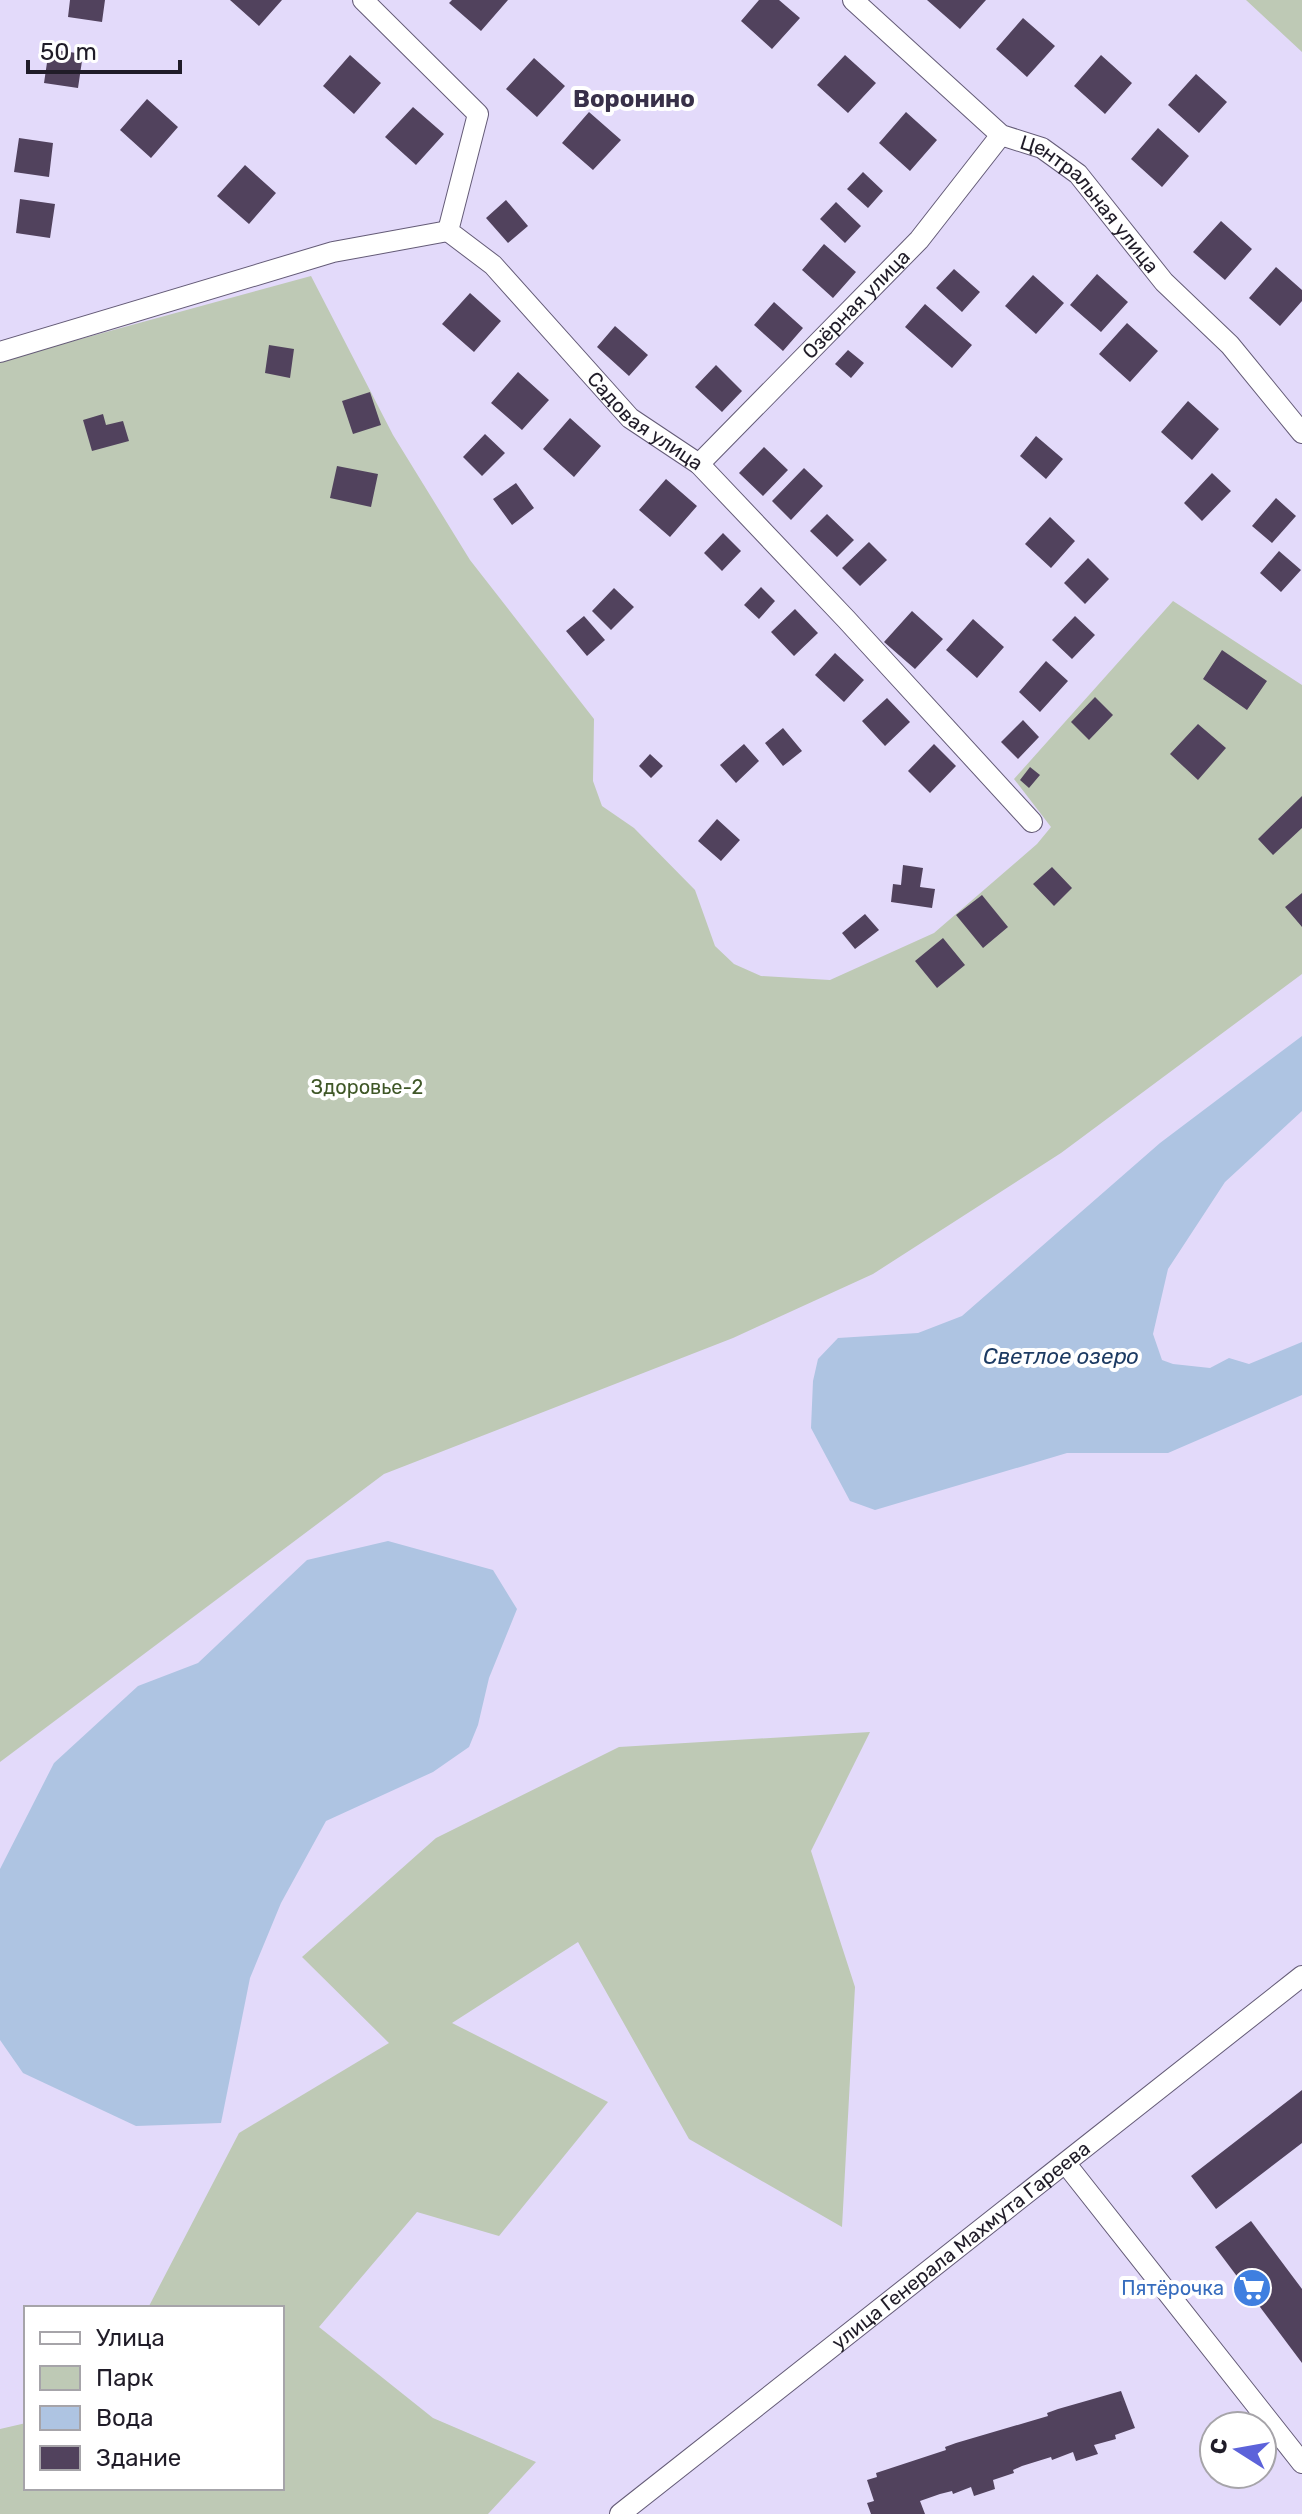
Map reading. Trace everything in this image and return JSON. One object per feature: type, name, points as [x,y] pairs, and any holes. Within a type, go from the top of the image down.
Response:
[{"type":"street","points":[[0,352],[333,252],[448,231],[478,114],[363,0]]},
{"type":"street","name":"Центральная улица","points":[[853,0],[1001,135],[1042,148],[1078,174],[1164,282],[1230,345],[1302,433]]},
{"type":"street","name":"Озёрная улица","points":[[699,464],[919,240],[1001,135]]},
{"type":"street","name":"Садовая улица","points":[[448,231],[493,265],[630,418],[699,464],[1032,822]]},
{"type":"street","name":"улица Генерала Махмута Гареева","points":[[620,2514],[1302,1976]]},
{"type":"street","points":[[1066,2164],[1302,2463]]},
{"type":"green space","points":[[1246,0],[1302,0],[1302,52]]},
{"type":"green space","name":"Здоровье-2","points":[[311,276],[393,435],[470,560],[594,719],[593,781],[602,806],[634,828],[695,890],[715,946],[734,964],[761,976],[830,980],[934,933],[1037,844],[1051,827],[1014,779],[1173,601],[1302,685],[1302,974],[1061,1153],[873,1274],[733,1338],[384,1474],[0,1762],[0,361]]},
{"type":"green space","points":[[870,1732],[811,1851],[855,1987],[842,2227],[689,2139],[578,1942],[452,2023],[608,2102],[499,2236],[417,2212],[319,2327],[433,2418],[536,2462],[488,2514],[0,2514],[0,2429],[24,2423],[24,2490],[284,2490],[284,2306],[149,2306],[239,2133],[389,2043],[302,1957],[436,1838],[619,1747]]},
{"type":"water","name":"Светлое озеро","points":[[1302,1036],[1302,1111],[1225,1182],[1168,1269],[1153,1334],[1162,1360],[1210,1368],[1229,1358],[1249,1364],[1302,1342],[1302,1395],[1168,1453],[1067,1453],[875,1510],[850,1501],[811,1428],[813,1381],[818,1359],[838,1338],[918,1333],[962,1316],[1160,1143]]},
{"type":"water","points":[[388,1541],[493,1570],[517,1609],[489,1678],[478,1725],[469,1747],[433,1772],[326,1821],[281,1903],[250,1978],[221,2123],[136,2126],[23,2073],[0,2040],[0,1869],[54,1763],[138,1686],[198,1663],[307,1560]]},
{"type":"building","points":[[70,0],[105,0],[102,22],[68,17]]},
{"type":"building","points":[[230,0],[282,0],[259,26]]},
{"type":"building","points":[[452,0],[508,0],[481,31],[449,3]]},
{"type":"building","points":[[759,0],[779,0],[800,18],[772,49],[741,21]]},
{"type":"building","points":[[927,0],[986,0],[960,29]]},
{"type":"building","points":[[1023,18],[1055,46],[1027,77],[996,49]]},
{"type":"building","points":[[49,49],[83,54],[78,88],[44,83]]},
{"type":"building","points":[[350,55],[381,83],[354,114],[323,86]]},
{"type":"building","points":[[845,55],[876,83],[848,113],[817,85]]},
{"type":"building","points":[[1101,55],[1132,83],[1105,114],[1074,86]]},
{"type":"building","points":[[534,58],[565,86],[537,117],[506,89]]},
{"type":"building","points":[[1196,74],[1227,102],[1199,133],[1168,105]]},
{"type":"building","points":[[147,99],[178,127],[151,158],[120,130]]},
{"type":"building","points":[[413,107],[444,134],[416,165],[385,137]]},
{"type":"building","points":[[589,112],[621,140],[593,170],[562,143]]},
{"type":"building","points":[[906,112],[937,140],[910,171],[879,143]]},
{"type":"building","points":[[1158,128],[1189,156],[1162,187],[1131,159]]},
{"type":"building","points":[[19,138],[53,143],[49,177],[14,172]]},
{"type":"building","points":[[245,165],[276,193],[249,224],[217,196]]},
{"type":"building","points":[[863,172],[883,191],[868,208],[847,189]]},
{"type":"building","points":[[20,199],[55,204],[50,238],[16,233]]},
{"type":"building","points":[[506,200],[528,226],[508,243],[486,218]]},
{"type":"building","points":[[836,202],[861,226],[845,243],[820,219]]},
{"type":"building","points":[[1221,221],[1252,249],[1225,280],[1193,252]]},
{"type":"building","points":[[824,244],[856,272],[833,298],[802,270]]},
{"type":"building","points":[[1276,267],[1302,290],[1302,301],[1280,326],[1249,298]]},
{"type":"building","points":[[954,269],[980,292],[962,312],[936,288]]},
{"type":"building","points":[[1097,274],[1128,302],[1101,332],[1070,305]]},
{"type":"building","points":[[1033,275],[1064,303],[1036,334],[1005,306]]},
{"type":"building","points":[[470,293],[501,321],[474,352],[442,324]]},
{"type":"building","points":[[774,302],[803,328],[783,351],[754,325]]},
{"type":"building","points":[[925,304],[972,345],[952,368],[905,327]]},
{"type":"building","points":[[1127,323],[1158,351],[1130,382],[1099,354]]},
{"type":"building","points":[[615,326],[648,355],[629,376],[597,347]]},
{"type":"building","points":[[269,345],[294,349],[290,378],[265,373]]},
{"type":"building","points":[[848,350],[864,363],[851,378],[835,364]]},
{"type":"building","points":[[716,365],[742,391],[722,412],[695,387]]},
{"type":"building","points":[[518,372],[549,400],[522,430],[491,403]]},
{"type":"building","points":[[370,392],[381,425],[353,434],[342,401]]},
{"type":"building","points":[[1188,401],[1219,429],[1192,460],[1161,432]]},
{"type":"building","points":[[103,414],[106,425],[123,421],[129,441],[92,451],[83,420]]},
{"type":"building","points":[[570,418],[601,446],[574,477],[543,449]]},
{"type":"building","points":[[485,434],[505,453],[482,476],[463,457]]},
{"type":"building","points":[[1036,436],[1063,459],[1046,479],[1020,456]]},
{"type":"building","points":[[764,447],[788,470],[763,496],[739,473]]},
{"type":"building","points":[[337,466],[378,474],[371,507],[330,498]]},
{"type":"building","points":[[804,468],[823,486],[791,520],[772,501]]},
{"type":"building","points":[[1212,473],[1231,491],[1202,521],[1184,503]]},
{"type":"building","points":[[666,479],[697,506],[670,537],[639,510]]},
{"type":"building","points":[[516,483],[534,508],[512,525],[493,499]]},
{"type":"building","points":[[1276,498],[1296,516],[1272,543],[1252,526]]},
{"type":"building","points":[[827,514],[854,540],[837,557],[810,531]]},
{"type":"building","points":[[1050,517],[1075,541],[1051,568],[1025,544]]},
{"type":"building","points":[[723,533],[741,551],[722,571],[704,553]]},
{"type":"building","points":[[869,542],[887,560],[860,586],[842,568]]},
{"type":"building","points":[[1279,551],[1301,570],[1281,592],[1260,573]]},
{"type":"building","points":[[1088,558],[1109,579],[1085,604],[1064,583]]},
{"type":"building","points":[[761,587],[775,601],[759,619],[744,605]]},
{"type":"building","points":[[614,588],[634,607],[611,630],[592,611]]},
{"type":"building","points":[[795,609],[818,633],[794,656],[771,632]]},
{"type":"building","points":[[912,611],[943,639],[915,669],[884,642]]},
{"type":"building","points":[[584,616],[605,640],[587,656],[566,631]]},
{"type":"building","points":[[1075,616],[1095,635],[1072,659],[1052,640]]},
{"type":"building","points":[[973,619],[1004,647],[977,678],[946,650]]},
{"type":"building","points":[[1222,650],[1267,681],[1247,710],[1203,679]]},
{"type":"building","points":[[835,653],[864,680],[844,702],[815,675]]},
{"type":"building","points":[[1046,661],[1068,681],[1040,712],[1019,692]]},
{"type":"building","points":[[1095,697],[1113,715],[1089,740],[1071,722]]},
{"type":"building","points":[[887,698],[910,722],[885,746],[862,721]]},
{"type":"building","points":[[1023,720],[1039,737],[1018,759],[1001,742]]},
{"type":"building","points":[[1198,724],[1226,748],[1198,780],[1170,754]]},
{"type":"building","points":[[783,728],[802,751],[783,766],[765,743]]},
{"type":"building","points":[[744,744],[759,761],[736,783],[720,765]]},
{"type":"building","points":[[934,744],[956,766],[930,793],[908,771]]},
{"type":"building","points":[[650,754],[663,766],[651,778],[639,766]]},
{"type":"building","points":[[1030,767],[1040,775],[1029,788],[1020,780]]},
{"type":"building","points":[[1302,796],[1302,828],[1273,855],[1258,839]]},
{"type":"building","points":[[717,819],[740,840],[721,861],[698,841]]},
{"type":"building","points":[[903,865],[923,868],[920,887],[935,889],[932,908],[891,902],[893,884],[901,885]]},
{"type":"building","points":[[1052,867],[1072,888],[1054,906],[1033,884]]},
{"type":"building","points":[[1302,893],[1302,927],[1285,907]]},
{"type":"building","points":[[982,895],[1008,927],[983,948],[956,915]]},
{"type":"building","points":[[865,914],[879,930],[855,949],[842,933]]},
{"type":"building","points":[[943,938],[965,965],[937,988],[915,961]]},
{"type":"building","points":[[1302,2090],[1302,2143],[1216,2209],[1191,2176]]},
{"type":"building","points":[[1251,2221],[1302,2289],[1302,2363],[1215,2247]]},
{"type":"building","points":[[1121,2391],[1135,2428],[1115,2435],[1116,2439],[1094,2445],[1098,2454],[1076,2461],[1073,2452],[1022,2466],[1013,2470],[1014,2473],[993,2480],[995,2489],[974,2496],[971,2487],[953,2494],[952,2491],[940,2494],[920,2501],[925,2514],[871,2514],[867,2503],[874,2501],[867,2480],[877,2477],[876,2473],[946,2450],[945,2447],[956,2443]]},
{"type":"place","name":"Пятёрочка","points":[[1252,2288]]},
{"type":"district","name":"Воронино","points":[[634,99]]}]
